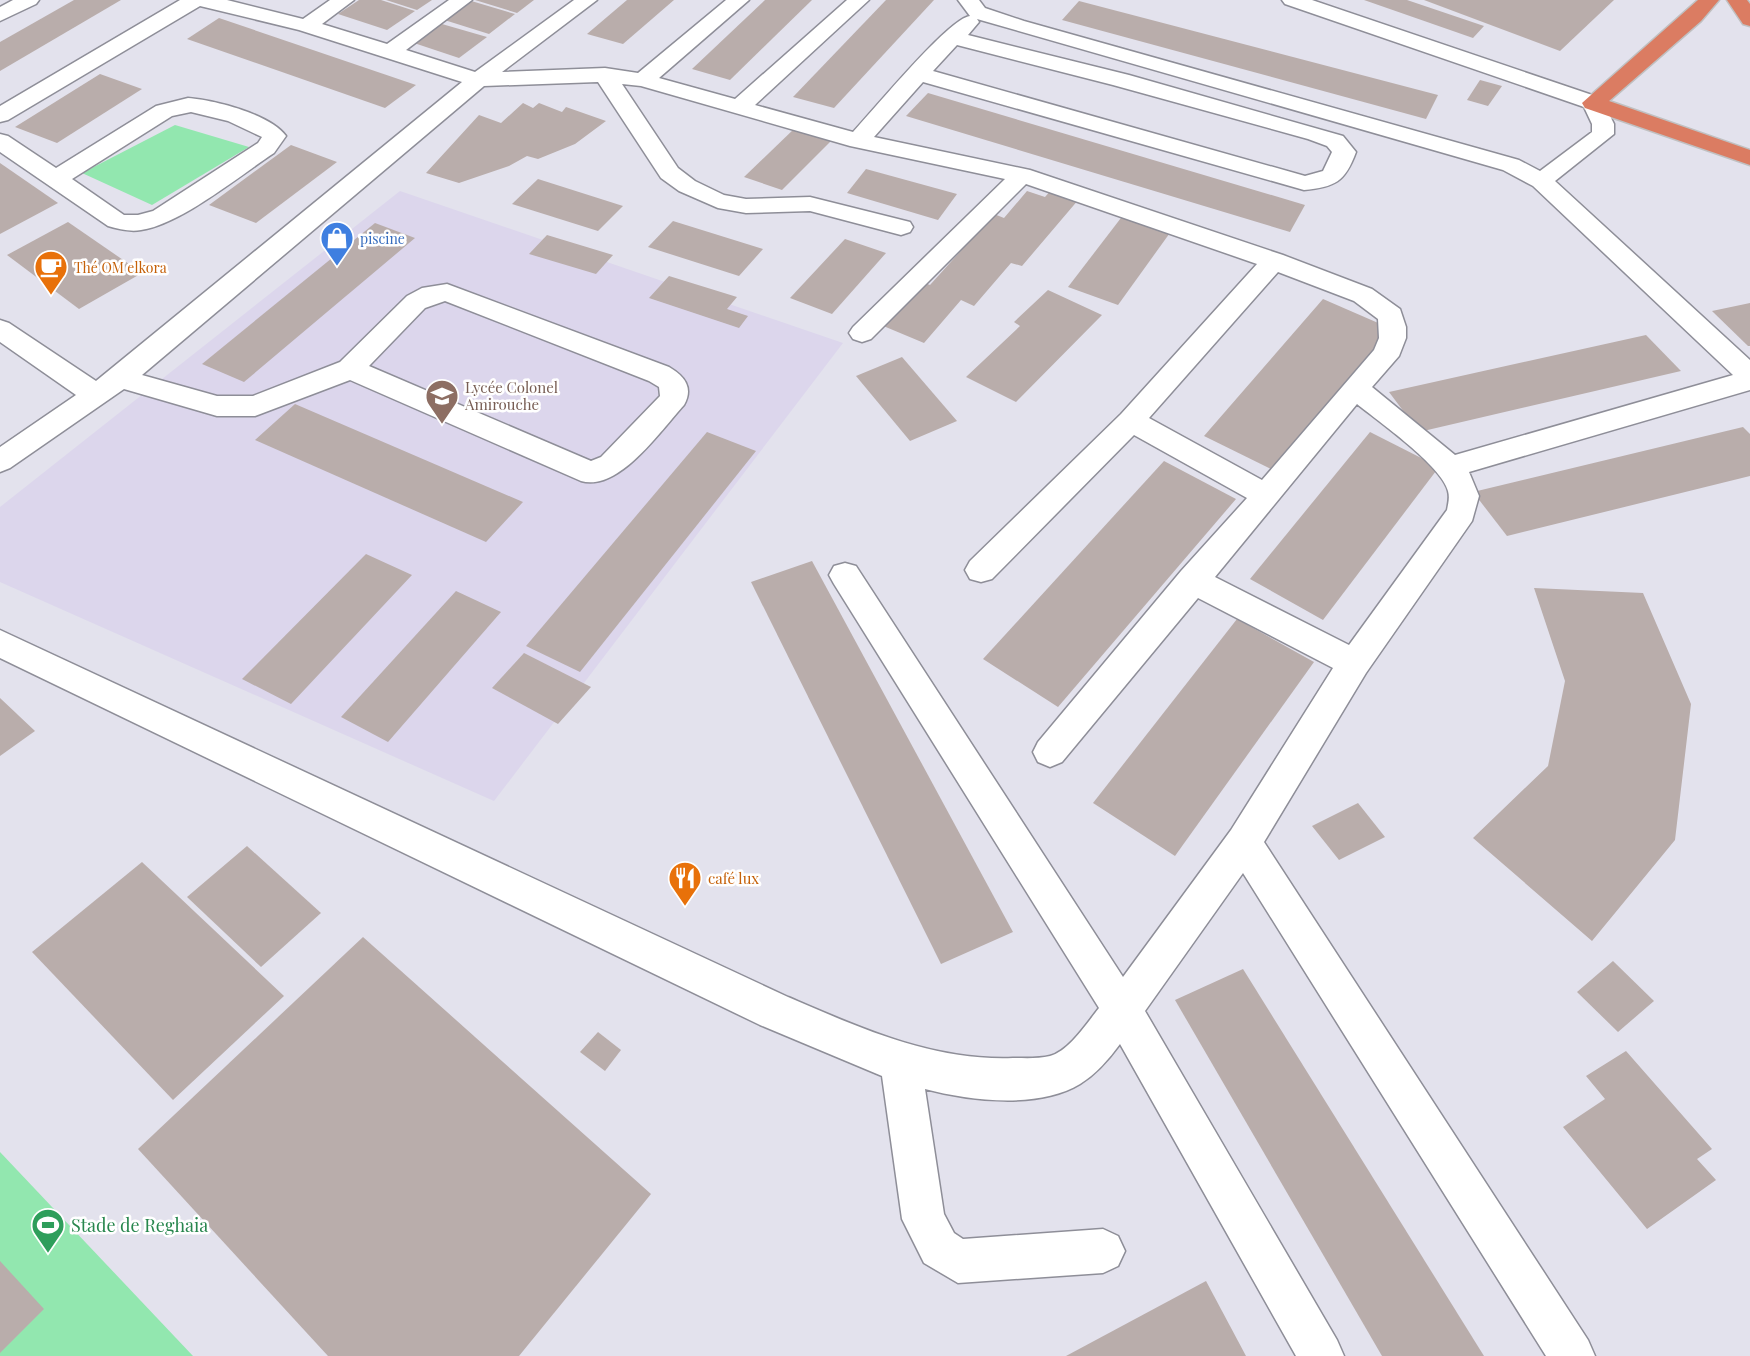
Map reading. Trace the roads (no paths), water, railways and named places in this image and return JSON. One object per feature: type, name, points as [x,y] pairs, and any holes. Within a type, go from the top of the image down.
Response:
[{"type":"highway","points":[[1593,103],[1694,17],[1709,0]]},
{"type":"highway","points":[[1737,0],[1750,20]]},
{"type":"highway","points":[[1593,103],[1750,158]]},
{"type":"street","points":[[0,15],[29,0]]},
{"type":"street","points":[[0,115],[195,0]]},
{"type":"street","points":[[202,0],[306,26],[478,80],[605,75],[643,80],[858,141],[1022,175],[1274,261],[1363,295],[1391,315],[1395,336],[1392,346],[1267,496],[1192,580],[1050,752]]},
{"type":"street","points":[[306,26],[344,0]]},
{"type":"street","points":[[390,52],[462,0]]},
{"type":"street","points":[[0,461],[120,378],[478,80],[587,0]]},
{"type":"street","points":[[643,80],[738,0]]},
{"type":"street","points":[[741,106],[858,0]]},
{"type":"street","points":[[1292,0],[1593,103],[1603,124],[1603,134],[1541,181]]},
{"type":"street","points":[[858,141],[954,38],[973,6],[1480,154],[1510,165],[1541,181],[1750,378]]},
{"type":"street","points":[[920,74],[1304,183],[1325,182],[1337,171],[1344,152],[1335,141],[1316,134],[1121,80],[954,38]]},
{"type":"street","points":[[605,75],[669,173],[687,186],[718,201],[746,206],[810,204],[901,227]]},
{"type":"street","points":[[1,142],[54,180],[117,221],[140,223],[162,216],[181,204],[266,148],[274,136],[264,127],[193,105],[178,106],[164,111],[54,180]]},
{"type":"street","points":[[862,333],[1022,175]]},
{"type":"street","points":[[981,570],[1131,421],[1274,261]]},
{"type":"street","points":[[120,378],[217,406],[255,406],[350,369],[416,302],[431,294],[447,292],[659,374],[673,382],[674,398],[610,465],[591,473],[350,369]]},
{"type":"street","points":[[0,330],[96,395]]},
{"type":"street","points":[[1450,467],[1750,378]]},
{"type":"street","points":[[0,643],[774,1011],[902,1065],[963,1078],[1004,1080],[1057,1075],[1089,1052],[1244,842],[1354,663],[1461,513],[1464,501],[1462,488],[1450,467],[1355,388]]},
{"type":"street","points":[[1131,421],[1267,496]]},
{"type":"street","points":[[845,575],[1122,1010],[1321,1356]]},
{"type":"street","points":[[1192,580],[1354,663]]},
{"type":"street","points":[[1244,842],[1572,1356]]},
{"type":"street","points":[[902,1065],[923,1219],[939,1248],[958,1261],[1103,1251]]},
{"type":"place","name":"piscine","points":[[337,267]]},
{"type":"place","name":"Thé OM elkora","points":[[51,296]]},
{"type":"place","name":"Lycée Colonel Amirouche","points":[[442,425]]},
{"type":"place","name":"café lux","points":[[685,907]]},
{"type":"place","name":"Stade de Reghaia","points":[[48,1254]]}]
